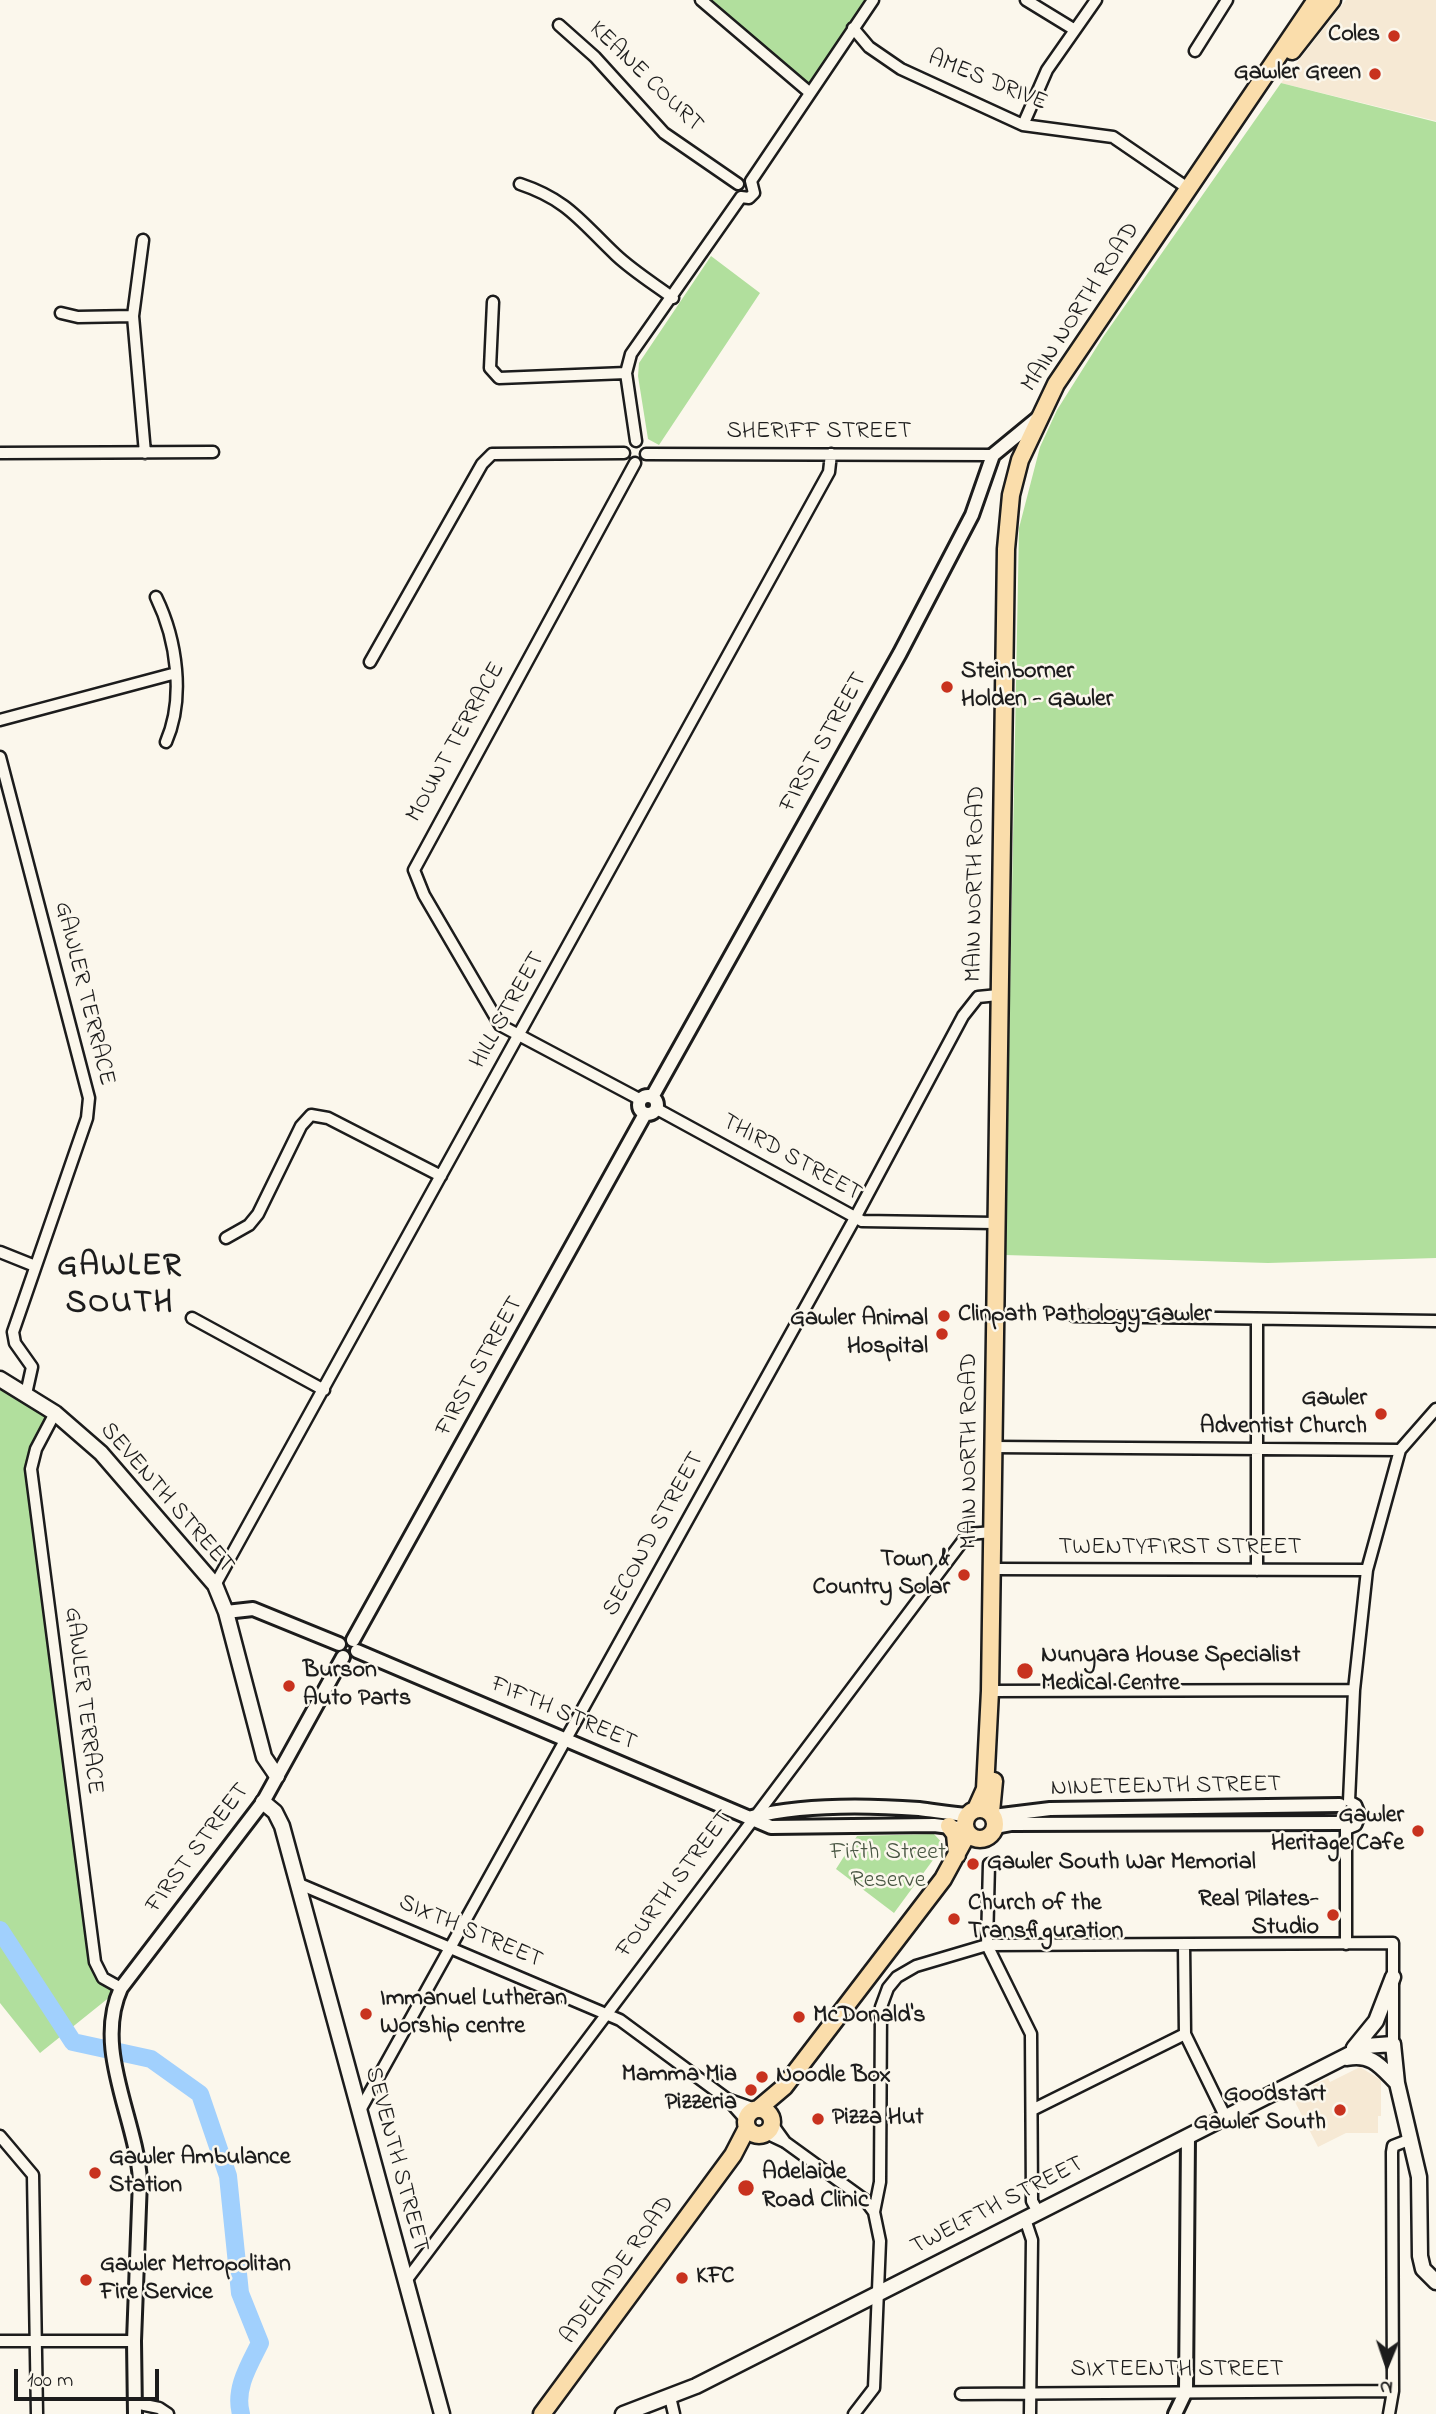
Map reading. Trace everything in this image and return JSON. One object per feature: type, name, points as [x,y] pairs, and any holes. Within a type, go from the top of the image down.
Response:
[{"type":"main road","name":"MAIN NORTH ROAD","points":[[990,1691],[1006,549],[1015,477],[1038,418],[1069,364],[1316,0]]},
{"type":"main road","name":"MAIN NORTH ROAD","points":[[1224,139],[1332,0]]},
{"type":"main road","name":"SEVENTH STREET","points":[[0,1379],[55,1413],[101,1453],[215,1586],[226,1612],[264,1757],[277,1776]]},
{"type":"main road","name":"ADELAIDE ROAD","points":[[943,1879],[957,1867],[980,1822],[993,1740],[990,1691]]},
{"type":"main road","name":"SEVENTH STREET","points":[[263,1802],[275,1812],[282,1826],[442,2414]]},
{"type":"main road","name":"ADELAIDE ROAD","points":[[542,2414],[733,2155],[943,1879],[980,1822]]},
{"type":"main road","points":[[949,1826],[954,1834],[957,1855]]},
{"type":"main road","points":[[1343,2059],[1370,2032],[1383,2008],[1393,1977]]},
{"type":"main road","points":[[1393,2044],[1397,2083],[1419,2177],[1420,2256],[1423,2269],[1436,2282]]},
{"type":"main road","name":"TWELFTH STREET","points":[[623,2414],[670,2397],[1366,2046],[1393,2044]]},
{"type":"main road","points":[[1343,2059],[1361,2055],[1375,2061],[1397,2083]]},
{"type":"street","points":[[701,0],[809,92]]},
{"type":"street","points":[[751,181],[742,180],[738,184],[737,192],[741,197],[749,198],[754,193],[751,181],[873,0]]},
{"type":"street","points":[[1026,0],[1074,30]]},
{"type":"street","points":[[1023,125],[1047,70],[1096,0]]},
{"type":"street","points":[[1195,51],[1227,5],[1227,0]]},
{"type":"street","name":"KEANE COURT","points":[[559,25],[596,57],[664,133],[738,184]]},
{"type":"street","name":"AMES DRIVE","points":[[853,28],[865,44],[901,69],[1023,125],[1113,137],[1189,189]]},
{"type":"street","points":[[520,184],[550,194],[565,205],[618,257],[673,298]]},
{"type":"street","points":[[636,441],[626,373],[631,354],[673,298],[741,197]]},
{"type":"street","points":[[143,240],[133,316],[145,453]]},
{"type":"street","points":[[494,302],[491,368],[499,378],[626,373]]},
{"type":"street","points":[[61,313],[78,317],[133,316]]},
{"type":"street","points":[[993,455],[1038,418]]},
{"type":"street","points":[[636,441],[644,445],[646,454],[642,460],[635,463],[628,460],[624,453],[628,443],[636,441]]},
{"type":"street","points":[[0,453],[213,452]]},
{"type":"street","points":[[370,662],[482,464],[498,452],[624,453]]},
{"type":"street","name":"SHERIFF STREET","points":[[646,454],[993,455]]},
{"type":"street","name":"HILL STREET","points":[[215,1586],[829,472],[831,454]]},
{"type":"street","name":"FIRST STREET","points":[[355,1646],[649,1105],[900,653],[972,515],[993,455]]},
{"type":"street","name":"MOUNT TERRACE","points":[[519,1036],[500,1025],[424,895],[414,870],[635,463]]},
{"type":"street","points":[[156,597],[173,653],[176,673],[174,724],[166,742]]},
{"type":"street","points":[[0,720],[176,673]]},
{"type":"street","name":"GAWLER TERRACE","points":[[0,757],[89,1098],[87,1118],[13,1332],[15,1343],[32,1367],[26,1394]]},
{"type":"street","name":"SECOND STREET","points":[[359,2112],[855,1218],[970,1004],[978,997],[998,995]]},
{"type":"street","name":"THIRD STREET","points":[[519,1036],[855,1218],[892,1223],[995,1223]]},
{"type":"street","points":[[226,1238],[248,1225],[258,1214],[301,1126],[310,1115],[328,1118],[442,1176]]},
{"type":"street","points":[[0,1252],[35,1266]]},
{"type":"street","points":[[1074,1316],[1436,1321]]},
{"type":"street","points":[[192,1318],[324,1390]]},
{"type":"street","points":[[1257,1320],[1257,1570]]},
{"type":"street","points":[[1346,1944],[1343,1826],[1337,1815],[1345,1803],[1367,1570],[1399,1451],[1436,1409]]},
{"type":"street","name":"GAWLER TERRACE","points":[[55,1413],[32,1460],[31,1469],[95,1962],[103,1978],[121,1988]]},
{"type":"street","points":[[993,1447],[1399,1451]]},
{"type":"street","name":"FOURTH STREET","points":[[405,2283],[752,1817],[968,1534],[993,1532]]},
{"type":"street","name":"TWENTYFIRST STREET","points":[[993,1569],[1367,1570]]},
{"type":"street","points":[[226,1612],[253,1609],[339,1644]]},
{"type":"street","points":[[347,1638],[355,1646],[352,1657],[343,1657],[338,1650],[339,1644],[347,1638]]},
{"type":"street","name":"FIFTH STREET","points":[[355,1646],[771,1827],[949,1826],[980,1822]]},
{"type":"street","name":"FIRST STREET","points":[[121,1988],[263,1802],[343,1657]]},
{"type":"street","points":[[990,1691],[1354,1690]]},
{"type":"street","points":[[1343,1826],[1356,1825],[1360,1815],[1356,1805],[1345,1803]]},
{"type":"street","name":"NINETEENTH STREET","points":[[980,1822],[1049,1809],[1345,1803]]},
{"type":"street","points":[[752,1817],[779,1810],[850,1808],[921,1810],[980,1822]]},
{"type":"street","name":"NINETEENTH STREET","points":[[980,1822],[1343,1826]]},
{"type":"street","points":[[989,1864],[987,1945],[1031,2034],[1030,2414]]},
{"type":"street","name":"SIXTH STREET","points":[[297,1883],[607,2013],[759,2122]]},
{"type":"street","points":[[854,2414],[874,2388],[880,2241],[874,2212],[880,2182],[881,2007],[888,1988],[897,1977],[916,1966],[987,1945],[1393,1944],[1393,2044]]},
{"type":"street","points":[[1184,1945],[1185,2034],[1226,2118]]},
{"type":"street","points":[[121,1988],[111,2014],[111,2044],[139,2155],[135,2408],[148,2404],[168,2414]]},
{"type":"street","points":[[1032,2110],[1185,2034]]},
{"type":"street","points":[[759,2122],[865,2200],[874,2212]]},
{"type":"street","points":[[0,2136],[33,2175],[37,2414]]},
{"type":"street","points":[[1175,2414],[1185,2390],[1188,2137]]},
{"type":"street","points":[[1389,2414],[1393,2391],[1392,2152],[1399,2142],[1411,2139]]},
{"type":"street","points":[[0,2341],[134,2342]]},
{"type":"street","name":"SIXTEENTH STREET","points":[[961,2394],[1185,2390],[1393,2391]]},
{"type":"street","points":[[670,2397],[674,2414]]},
{"type":"shaded area","name":"Gawler Green","points":[[1346,0],[1436,0],[1436,121],[1281,83]]},
{"type":"shaded area","name":"Goodstart Gawler South","points":[[1360,2067],[1381,2080],[1378,2133],[1346,2133],[1318,2147],[1294,2100],[1314,2089],[1313,2085],[1328,2078],[1330,2082]]},
{"type":"green space","points":[[708,0],[867,0],[809,83]]},
{"type":"green space","points":[[1281,83],[1436,122],[1436,1258],[1268,1263],[1005,1255],[1019,528],[1040,447],[1057,410],[1103,337]]},
{"type":"green space","points":[[711,256],[760,293],[659,445],[648,439],[638,376],[639,363]]},
{"type":"green space","points":[[0,1379],[55,1413],[32,1460],[95,1962],[103,1978],[121,1988],[40,2053],[0,2003]]},
{"type":"green space","name":"Fifth Street Reserve","points":[[934,1834],[944,1845],[894,1913],[836,1869],[857,1836]]},
{"type":"waterway","points":[[0,1930],[73,2042],[151,2059],[200,2094],[228,2176],[240,2293],[260,2343],[241,2386],[241,2414]]},
{"type":"place","name":"Coles","points":[[1394,36]]},
{"type":"place","name":"Gawler Green","points":[[1375,74]]},
{"type":"place","name":"Steinborner Holden - Gawler","points":[[947,687]]},
{"type":"place","name":"Clinpath Pathology Gawler","points":[[944,1316]]},
{"type":"place","name":"Gawler Animal Hospital","points":[[942,1334]]},
{"type":"place","name":"Gawler Adventist Church","points":[[1381,1414]]},
{"type":"place","name":"Town & Country Solar","points":[[964,1575]]},
{"type":"place","name":"Nunyara House Specialist Medical Centre","points":[[1025,1671]]},
{"type":"place","name":"Burson Auto Parts","points":[[289,1686]]},
{"type":"place","name":"Gawler Heritage Cafe","points":[[1418,1831]]},
{"type":"place","name":"Gawler South War Memorial","points":[[973,1864]]},
{"type":"place","name":"Real Pilates- Studio","points":[[1333,1915]]},
{"type":"place","name":"Church of the Transfiguration","points":[[954,1919]]},
{"type":"place","name":"Immanuel Lutheran Worship centre","points":[[366,2014]]},
{"type":"place","name":"McDonald's","points":[[799,2017]]},
{"type":"place","name":"Noodle Box","points":[[762,2077]]},
{"type":"place","name":"Mamma Mia Pizzeria","points":[[751,2090]]},
{"type":"place","name":"Goodstart Gawler South","points":[[1340,2110]]},
{"type":"place","name":"Pizza Hut","points":[[818,2119]]},
{"type":"place","name":"Gawler Ambulance Station","points":[[95,2173]]},
{"type":"place","name":"Adelaide Road Clinic","points":[[746,2188]]},
{"type":"place","name":"KFC","points":[[682,2278]]},
{"type":"place","name":"Gawler Metropolitan Fire Service","points":[[86,2280]]},
{"type":"district","name":"GAWLER SOUTH","points":[[120,1288]]}]
